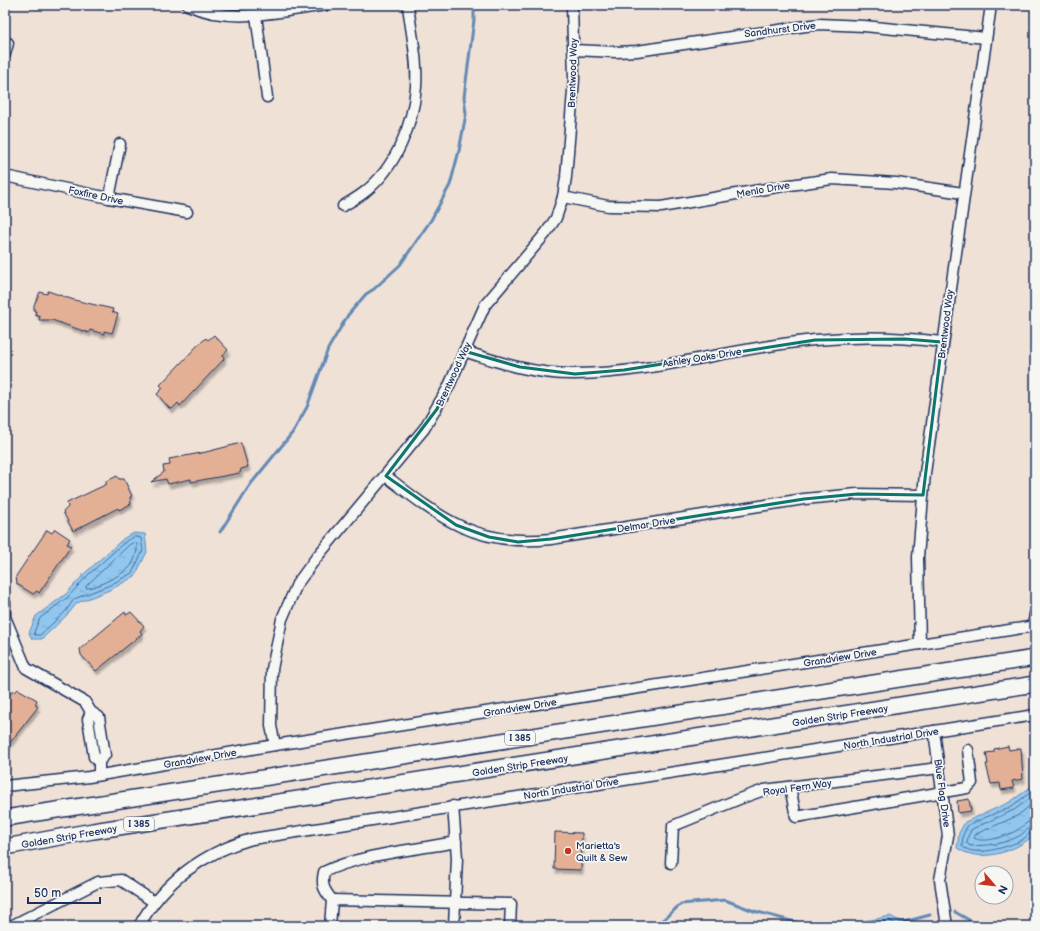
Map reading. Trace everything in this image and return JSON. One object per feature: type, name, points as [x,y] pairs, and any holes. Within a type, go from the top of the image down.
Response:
[{"type":"highway","name":"I 385","points":[[5,818],[1035,658]]},
{"type":"highway","name":"Golden Strip Freeway","points":[[5,847],[101,830],[1035,684]]},
{"type":"street","points":[[188,5],[213,13],[230,15],[256,15],[326,5]]},
{"type":"street","points":[[343,206],[366,191],[383,173],[398,149],[408,126],[416,86],[416,67],[408,5]]},
{"type":"street","name":"Brentwood Way","points":[[275,745],[272,726],[272,669],[282,619],[297,584],[316,558],[386,476],[424,428],[437,409],[484,305],[546,233],[556,218],[563,196],[574,79],[572,5]]},
{"type":"street","name":"Brentwood Way","points":[[920,644],[918,557],[923,495],[942,342],[991,5]]},
{"type":"street","points":[[256,15],[267,97]]},
{"type":"street","name":"Sandhurst Drive","points":[[574,50],[616,52],[637,51],[819,24],[864,26],[986,38]]},
{"type":"street","points":[[5,54],[8,43]]},
{"type":"street","points":[[109,198],[120,144]]},
{"type":"street","name":"Foxfire Drive","points":[[5,176],[109,198],[187,212]]},
{"type":"street","name":"Menlo Drive","points":[[563,196],[608,206],[660,207],[832,179],[896,183],[963,193]]},
{"type":"street","name":"Ashley Oaks Drive","points":[[464,351],[520,367],[575,374],[624,370],[815,340],[905,339],[942,342]]},
{"type":"street","name":"Delmar Drive","points":[[386,476],[432,510],[456,525],[489,537],[518,542],[551,539],[804,499],[857,494],[923,495]]},
{"type":"street","points":[[5,603],[5,614]]},
{"type":"street","points":[[1034,626],[1035,614]]},
{"type":"street","points":[[5,618],[26,668],[85,702],[91,712],[99,717],[104,755],[99,761],[99,775]]},
{"type":"street","name":"Grandview Drive","points":[[5,786],[99,775],[275,745],[1034,626]]},
{"type":"street","name":"North Industrial Drive","points":[[139,926],[154,902],[178,878],[196,864],[224,848],[237,843],[308,829],[1035,716]]},
{"type":"street","name":"Blue Flag Drive","points":[[934,732],[948,836],[940,880],[947,926]]},
{"type":"street","points":[[790,787],[796,817],[967,788],[972,784],[968,750]]},
{"type":"street","name":"Royal Fern Way","points":[[671,863],[673,826],[745,796],[764,790],[939,768]]},
{"type":"street","points":[[453,806],[456,842],[454,926]]},
{"type":"street","points":[[330,926],[332,900],[324,891],[322,882],[324,872],[333,867],[373,857],[456,842]]},
{"type":"street","points":[[11,926],[98,882],[121,880],[154,902]]},
{"type":"street","points":[[332,900],[511,904],[510,926]]},
{"type":"highlighted area","points":[[905,339],[942,342],[923,495],[857,494],[804,499],[551,539],[518,542],[489,537],[456,525],[386,476],[437,409],[464,351],[520,367],[575,374],[624,370],[815,340]]},
{"type":"water","points":[[134,533],[145,534],[147,552],[135,576],[112,589],[77,603],[69,613],[42,639],[32,639],[29,633],[36,616],[66,594],[86,572],[124,538]]},
{"type":"water","points":[[1035,784],[1035,834],[1018,846],[998,854],[976,855],[966,853],[957,848],[959,833],[965,822],[1010,802]]},
{"type":"water","points":[[890,916],[904,923],[902,926],[819,926],[822,921],[846,925]]},
{"type":"building","points":[[48,291],[74,300],[113,309],[112,312],[118,314],[112,333],[104,331],[104,334],[90,330],[89,333],[52,320],[39,320],[40,316],[35,314],[36,311],[34,311],[34,305],[40,292],[47,294]]},
{"type":"building","points":[[214,335],[228,350],[223,355],[224,359],[180,406],[178,403],[172,409],[169,408],[157,394],[163,388],[160,385],[197,346],[206,338],[208,340]]},
{"type":"building","points":[[241,443],[248,467],[241,469],[240,473],[191,482],[191,479],[168,484],[166,479],[151,482],[164,472],[163,466],[170,465],[169,459]]},
{"type":"building","points":[[117,476],[119,479],[124,479],[132,496],[130,497],[131,504],[119,510],[118,508],[73,531],[63,512],[68,507],[67,503],[107,484],[105,482]]},
{"type":"building","points":[[55,529],[70,539],[67,544],[71,546],[39,593],[37,591],[33,594],[17,584],[16,576],[47,530],[52,533]]},
{"type":"building","points":[[125,612],[126,615],[131,612],[144,626],[140,631],[142,634],[96,671],[81,655],[80,649]]},
{"type":"building","points":[[18,689],[37,700],[35,705],[38,707],[5,749],[5,701],[13,690],[15,692]]},
{"type":"building","points":[[1008,746],[1009,750],[1021,748],[1023,779],[1012,781],[1014,788],[1001,790],[1000,783],[991,784],[986,764],[988,764],[986,753],[994,752],[994,749]]},
{"type":"building","points":[[969,799],[971,811],[958,813],[957,801]]},
{"type":"building","name":"Marietta's Quilt & Sew","points":[[555,832],[582,833],[581,870],[554,869]]},
{"type":"waterway","points":[[220,532],[250,485],[293,432],[307,407],[328,349],[348,315],[366,294],[374,289],[400,265],[431,220],[450,185],[459,151],[466,114],[464,97],[474,20],[474,5]]},
{"type":"waterway","points":[[656,926],[681,904],[725,900],[754,911],[810,926]]},
{"type":"waterway","points":[[955,912],[976,924]]},
{"type":"waterway","points":[[900,923],[930,915]]},
{"type":"place","name":"Marietta's Quilt & Sew","points":[[568,851]]}]
